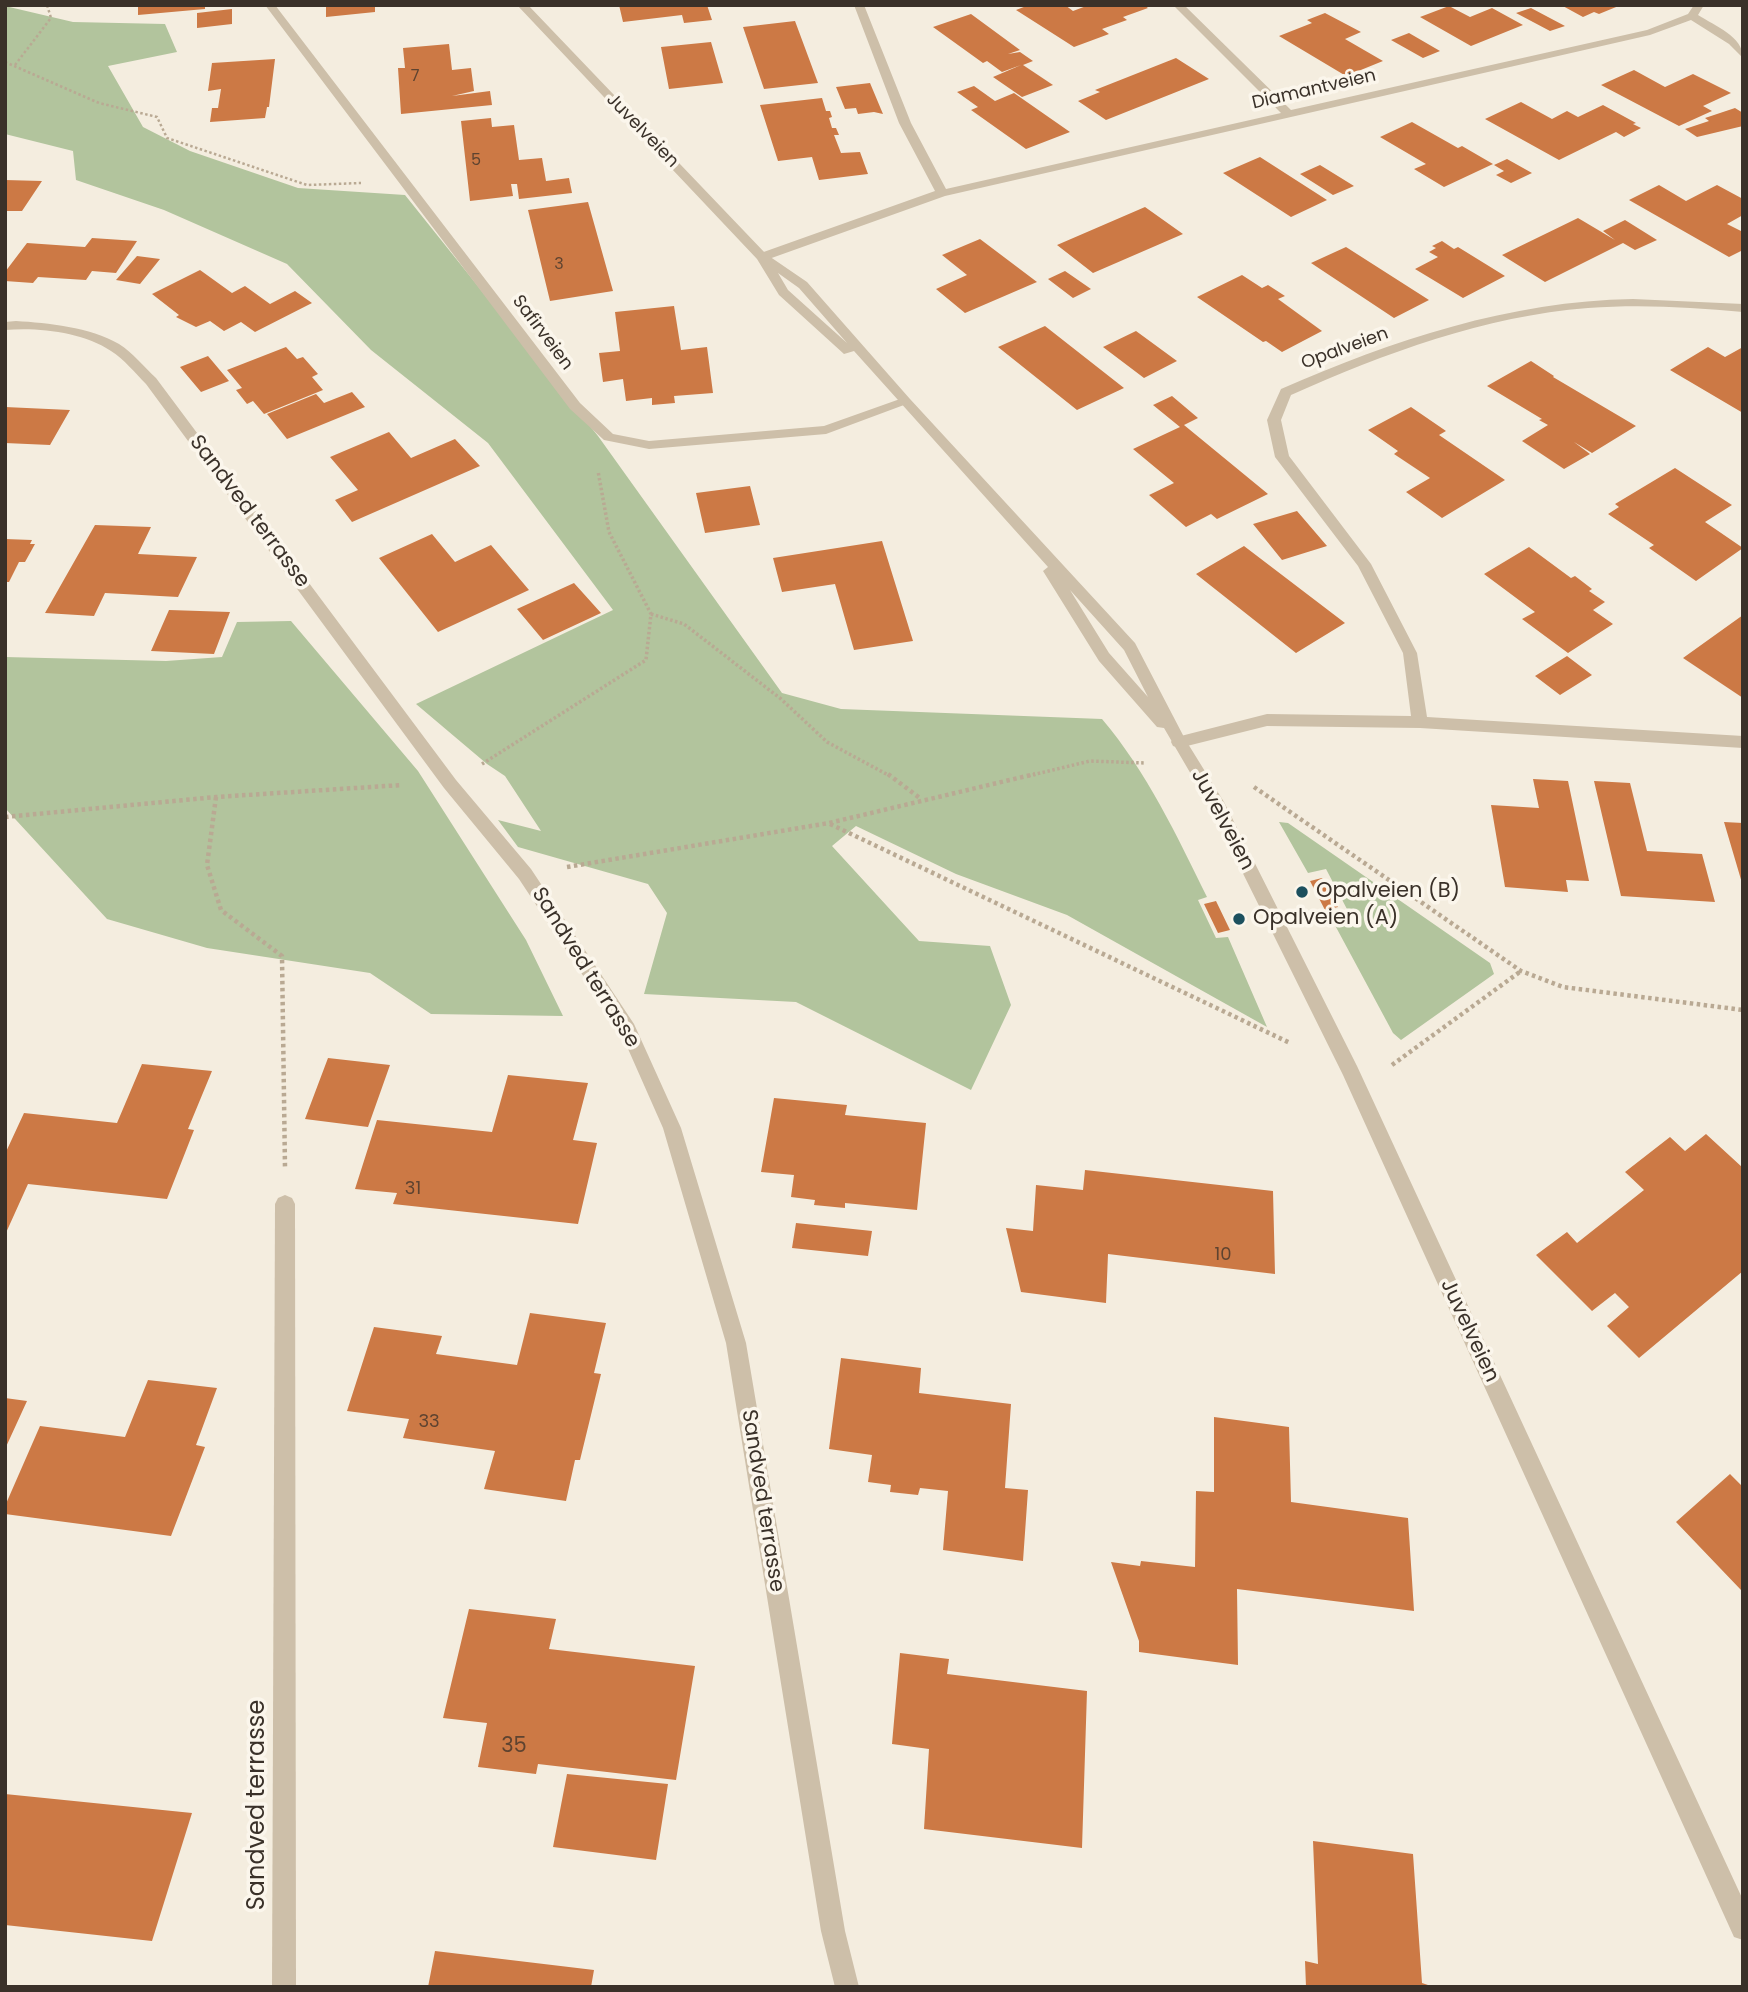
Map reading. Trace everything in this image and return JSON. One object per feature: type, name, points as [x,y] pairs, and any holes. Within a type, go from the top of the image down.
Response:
[{"type":"street","name":"Safirveien","points":[[270,5],[575,406],[609,437],[649,445],[826,430],[905,402]]},
{"type":"street","name":"Juvelveien","points":[[522,5],[762,257],[803,285],[905,402],[1130,647],[1179,742],[1216,802],[1350,1072],[1743,1928]]},
{"type":"street","points":[[859,5],[905,123],[942,193]]},
{"type":"street","points":[[1178,5],[1288,114]]},
{"type":"street","points":[[1699,5],[1692,16],[1734,42],[1743,55]]},
{"type":"street","name":"Diamantveien","points":[[762,257],[942,193],[1650,32],[1692,16]]},
{"type":"street","name":"Juvelveien","points":[[762,257],[783,292],[905,402]]},
{"type":"street","name":"Opalveien","points":[[1420,722],[1410,653],[1364,564],[1282,457],[1274,419],[1286,392],[1464,325],[1567,306],[1651,303],[1743,308]]},
{"type":"street","name":"Sandved terrasse","points":[[5,326],[16,324],[69,332],[113,346],[151,381],[450,784],[525,874],[628,1029],[673,1128],[732,1331],[833,1931],[847,1987]]},
{"type":"street","name":"Juvelveien","points":[[1026,533],[1104,657],[1179,742]]},
{"type":"street","points":[[1179,742],[1268,720],[1420,722],[1743,742]]},
{"type":"street","name":"Sandved terrasse","points":[[284,1987],[285,1204]]},
{"type":"path","points":[[15,65],[51,18],[47,5]]},
{"type":"path","points":[[5,62],[99,103],[157,117],[167,138],[307,185],[403,181]]},
{"type":"path","points":[[651,614],[684,624],[781,699],[827,742],[888,774],[922,800]]},
{"type":"path","points":[[525,874],[829,823],[1090,761],[1145,763]]},
{"type":"path","points":[[1254,787],[1521,971],[1563,987],[1743,1010]]},
{"type":"path","points":[[216,797],[206,864],[221,910],[282,956],[285,1204]]},
{"type":"path","points":[[829,823],[1350,1072]]},
{"type":"path","points":[[1392,1065],[1521,971]]},
{"type":"green space","points":[[5,6],[73,22],[165,24],[177,52],[108,66],[143,127],[190,151],[298,188],[405,195],[598,436],[782,693],[841,709],[1102,719],[1133,761],[1172,828],[1207,897],[1198,900],[1216,938],[1228,937],[1267,1027],[1067,915],[956,874],[856,826],[832,846],[919,941],[990,946],[1011,1005],[971,1090],[796,1002],[644,994],[667,913],[648,884],[518,847],[498,820],[541,831],[505,776],[416,704],[613,610],[488,443],[371,350],[287,264],[164,210],[76,180],[73,151],[5,134]]},
{"type":"green space","points":[[291,621],[418,771],[526,940],[563,1016],[431,1014],[370,973],[207,948],[107,919],[5,808],[5,657],[166,661],[222,657],[237,622]]},
{"type":"green space","points":[[1279,822],[1288,823],[1490,963],[1494,974],[1401,1040],[1393,1033],[1330,916],[1349,913],[1326,869],[1308,873]]},
{"type":"building","points":[[138,5],[205,5],[205,9],[138,15]]},
{"type":"building","points":[[326,5],[375,5],[375,12],[326,17]]},
{"type":"building","points":[[619,5],[707,5],[712,20],[684,23],[682,15],[623,22]]},
{"type":"building","points":[[1029,5],[1065,5],[1073,11],[1089,5],[1144,5],[1148,8],[1123,17],[1127,20],[1102,29],[1109,34],[1074,47],[1016,10]]},
{"type":"building","points":[[1561,5],[1621,5],[1583,17]]},
{"type":"building","points":[[1449,6],[1470,17],[1492,8],[1523,25],[1471,46],[1420,17]]},
{"type":"building","points":[[1531,8],[1565,26],[1550,31],[1516,13]]},
{"type":"building","points":[[232,9],[232,24],[197,28],[197,13]]},
{"type":"building","points":[[1325,13],[1361,32],[1345,39],[1383,61],[1346,76],[1279,36],[1312,23],[1307,20]]},
{"type":"building","points":[[971,14],[1020,50],[1008,54],[1020,52],[1033,61],[1023,65],[1053,85],[1022,97],[993,77],[1021,65],[1002,72],[987,61],[983,63],[933,27]]},
{"type":"building","points":[[795,21],[818,83],[764,89],[743,27]]},
{"type":"building","points":[[1409,33],[1440,51],[1423,58],[1391,40]]},
{"type":"building","points":[[711,42],[723,83],[669,89],[661,47]]},
{"type":"building","points":[[449,44],[452,70],[471,68],[474,91],[452,96],[490,91],[492,105],[401,114],[398,68],[405,68],[403,48]]},
{"type":"building","points":[[1176,58],[1209,79],[1106,120],[1078,101],[1100,92],[1095,90]]},
{"type":"building","points":[[275,59],[269,107],[265,118],[210,122],[212,108],[218,108],[221,89],[208,91],[212,63]]},
{"type":"building","points":[[1634,70],[1665,87],[1693,74],[1731,93],[1703,106],[1712,111],[1679,126],[1601,85]]},
{"type":"building","points":[[870,83],[883,114],[858,114],[856,108],[845,109],[836,87]]},
{"type":"building","points":[[974,86],[995,101],[1014,93],[1070,132],[1026,149],[971,110],[978,107],[957,92]]},
{"type":"building","points":[[822,98],[826,111],[830,111],[832,117],[829,118],[832,128],[836,128],[839,135],[834,135],[841,153],[860,152],[868,174],[819,180],[812,157],[778,161],[760,105]]},
{"type":"building","points":[[1521,102],[1552,119],[1567,111],[1578,117],[1603,105],[1641,128],[1624,137],[1616,132],[1559,160],[1485,119]]},
{"type":"building","points":[[1735,108],[1743,113],[1743,126],[1697,137],[1685,129],[1709,121],[1705,118]]},
{"type":"building","points":[[491,118],[492,127],[514,125],[519,160],[542,158],[546,181],[569,178],[572,193],[519,199],[517,184],[511,184],[513,196],[470,201],[461,121]]},
{"type":"building","points":[[1412,122],[1493,164],[1444,187],[1414,169],[1426,164],[1380,137]]},
{"type":"building","points":[[1260,157],[1327,200],[1291,217],[1223,173]]},
{"type":"building","points":[[1507,159],[1532,173],[1511,183],[1496,175],[1504,171],[1494,165]]},
{"type":"building","points":[[1320,165],[1354,186],[1333,195],[1300,174]]},
{"type":"building","points":[[5,180],[42,181],[22,211],[5,211]]},
{"type":"building","points":[[1659,185],[1686,201],[1717,185],[1743,199],[1743,215],[1727,224],[1743,232],[1743,250],[1729,257],[1629,200]]},
{"type":"building","points":[[588,202],[613,291],[550,301],[528,210]]},
{"type":"building","points":[[1145,207],[1183,234],[1093,273],[1057,245]]},
{"type":"building","points":[[1578,218],[1615,240],[1603,231],[1625,220],[1657,240],[1635,250],[1623,243],[1545,282],[1502,255]]},
{"type":"building","points":[[92,238],[137,241],[116,273],[92,271],[86,280],[38,277],[33,283],[5,281],[5,272],[27,243],[85,247]]},
{"type":"building","points":[[980,239],[1037,282],[965,313],[936,289],[967,275],[942,255]]},
{"type":"building","points":[[1442,241],[1454,249],[1458,247],[1505,276],[1463,298],[1415,269],[1438,257],[1429,252],[1436,248],[1432,246]]},
{"type":"building","points":[[1346,247],[1429,300],[1394,318],[1311,263]]},
{"type":"building","points":[[137,256],[160,259],[140,284],[116,280]]},
{"type":"building","points":[[200,270],[232,293],[245,286],[270,304],[295,291],[312,303],[255,332],[241,322],[224,331],[210,321],[196,327],[176,317],[179,315],[152,294]]},
{"type":"building","points":[[1065,271],[1091,289],[1073,298],[1048,279]]},
{"type":"building","points":[[1242,275],[1262,288],[1268,285],[1285,296],[1278,299],[1322,331],[1282,352],[1197,297]]},
{"type":"building","points":[[674,306],[681,350],[707,347],[713,393],[674,396],[675,403],[652,405],[652,398],[626,401],[623,379],[603,382],[599,353],[620,351],[615,312]]},
{"type":"building","points":[[1045,326],[1124,388],[1077,410],[998,347]]},
{"type":"building","points":[[1136,331],[1177,361],[1144,378],[1103,347]]},
{"type":"building","points":[[286,347],[297,359],[303,357],[318,374],[312,377],[323,390],[264,414],[253,401],[247,404],[236,390],[242,388],[227,370]]},
{"type":"building","points":[[1708,347],[1725,357],[1743,347],[1743,413],[1670,370]]},
{"type":"building","points":[[208,356],[229,381],[201,392],[180,367]]},
{"type":"building","points":[[1531,361],[1636,426],[1592,453],[1574,442],[1590,454],[1564,469],[1522,441],[1548,425],[1487,386]]},
{"type":"building","points":[[352,392],[365,407],[287,439],[267,414],[316,394],[324,403]]},
{"type":"building","points":[[1172,396],[1198,418],[1184,425],[1268,494],[1217,519],[1211,514],[1186,527],[1149,495],[1174,483],[1133,449],[1180,427],[1153,405]]},
{"type":"building","points":[[5,407],[70,410],[50,445],[5,443]]},
{"type":"building","points":[[1411,407],[1446,431],[1439,435],[1505,480],[1442,518],[1406,492],[1430,478],[1394,454],[1398,451],[1368,430]]},
{"type":"building","points":[[389,432],[411,458],[455,439],[480,466],[352,522],[335,500],[358,490],[330,457]]},
{"type":"building","points":[[1675,468],[1732,505],[1705,522],[1743,548],[1696,581],[1649,548],[1654,545],[1608,514],[1619,507],[1615,504]]},
{"type":"building","points":[[750,486],[760,525],[705,533],[696,493]]},
{"type":"building","points":[[1297,511],[1327,546],[1282,560],[1253,524]]},
{"type":"building","points":[[95,525],[151,527],[138,554],[197,557],[178,597],[105,593],[94,616],[45,613]]},
{"type":"building","points":[[432,534],[455,562],[491,545],[529,590],[438,632],[379,558]]},
{"type":"building","points":[[5,539],[32,540],[30,544],[35,544],[25,562],[19,562],[9,582],[5,582]]},
{"type":"building","points":[[882,541],[913,641],[854,650],[835,584],[782,592],[773,558]]},
{"type":"building","points":[[1244,546],[1345,623],[1296,653],[1196,574]]},
{"type":"building","points":[[1529,547],[1571,578],[1575,576],[1592,589],[1589,591],[1605,602],[1593,610],[1613,624],[1568,653],[1522,619],[1535,612],[1484,574]]},
{"type":"building","points":[[574,583],[601,613],[543,640],[517,609]]},
{"type":"building","points":[[169,610],[230,612],[214,654],[151,651]]},
{"type":"building","points":[[1743,615],[1743,698],[1683,658]]},
{"type":"building","points":[[1567,656],[1592,675],[1560,695],[1535,676]]},
{"type":"building","points":[[1533,779],[1568,781],[1589,881],[1566,880],[1568,892],[1505,887],[1491,805],[1539,808]]},
{"type":"building","points":[[1594,781],[1630,783],[1647,851],[1702,854],[1715,902],[1621,896]]},
{"type":"building","points":[[1724,822],[1743,823],[1743,883],[1742,883]]},
{"type":"building","points":[[1322,878],[1338,907],[1325,910],[1310,881]]},
{"type":"building","points":[[1216,901],[1230,930],[1218,933],[1204,904]]},
{"type":"building","points":[[328,1058],[390,1065],[368,1127],[305,1119]]},
{"type":"building","points":[[142,1064],[212,1071],[188,1129],[194,1130],[167,1199],[28,1184],[5,1235],[5,1154],[24,1113],[117,1123]]},
{"type":"building","points":[[508,1075],[588,1083],[573,1140],[597,1143],[578,1224],[393,1204],[397,1193],[355,1189],[377,1120],[492,1132]]},
{"type":"building","points":[[774,1098],[847,1105],[845,1115],[926,1123],[917,1210],[845,1203],[845,1208],[814,1205],[815,1200],[791,1197],[794,1175],[761,1172]]},
{"type":"building","points":[[1706,1134],[1743,1168],[1743,1271],[1639,1358],[1607,1326],[1629,1307],[1615,1293],[1592,1311],[1536,1255],[1567,1232],[1577,1243],[1644,1190],[1625,1172],[1670,1137],[1685,1151]]},
{"type":"building","points":[[1085,1170],[1273,1191],[1275,1274],[1108,1254],[1106,1303],[1021,1292],[1006,1228],[1033,1231],[1036,1185],[1083,1190]]},
{"type":"building","points":[[796,1223],[872,1231],[868,1256],[792,1248]]},
{"type":"building","points":[[530,1313],[606,1323],[594,1373],[601,1374],[580,1460],[575,1460],[566,1501],[484,1489],[495,1451],[403,1438],[409,1419],[347,1411],[374,1327],[442,1336],[436,1354],[517,1365]]},
{"type":"building","points":[[841,1358],[921,1368],[919,1393],[1011,1404],[1005,1488],[1028,1490],[1023,1561],[943,1550],[948,1491],[920,1488],[918,1495],[890,1492],[891,1485],[868,1482],[872,1455],[829,1449]]},
{"type":"building","points":[[148,1380],[217,1388],[196,1445],[205,1447],[171,1536],[5,1514],[5,1506],[40,1426],[125,1437]]},
{"type":"building","points":[[5,1398],[27,1401],[5,1449]]},
{"type":"building","points":[[1214,1417],[1289,1427],[1291,1502],[1408,1518],[1414,1611],[1237,1589],[1238,1665],[1139,1652],[1139,1641],[1111,1562],[1140,1566],[1141,1561],[1195,1567],[1196,1491],[1214,1492]]},
{"type":"building","points":[[1730,1474],[1741,1485],[1743,1483],[1741,1590],[1676,1522]]},
{"type":"building","points":[[469,1609],[556,1619],[549,1649],[695,1666],[676,1780],[538,1764],[536,1774],[478,1767],[487,1723],[443,1718]]},
{"type":"building","points":[[900,1653],[949,1659],[947,1674],[1087,1691],[1082,1848],[924,1829],[929,1749],[892,1744]]},
{"type":"building","points":[[567,1774],[668,1784],[656,1860],[553,1847]]},
{"type":"building","points":[[5,1794],[192,1813],[152,1941],[5,1925]]},
{"type":"building","points":[[1313,1841],[1413,1854],[1422,1983],[1434,1987],[1306,1987],[1305,1961],[1318,1964]]},
{"type":"building","points":[[435,1951],[594,1970],[591,1987],[428,1987]]},
{"type":"place","name":"Opalveien (B)","points":[[1302,892]]},
{"type":"place","name":"Opalveien (A)","points":[[1239,919]]}]
